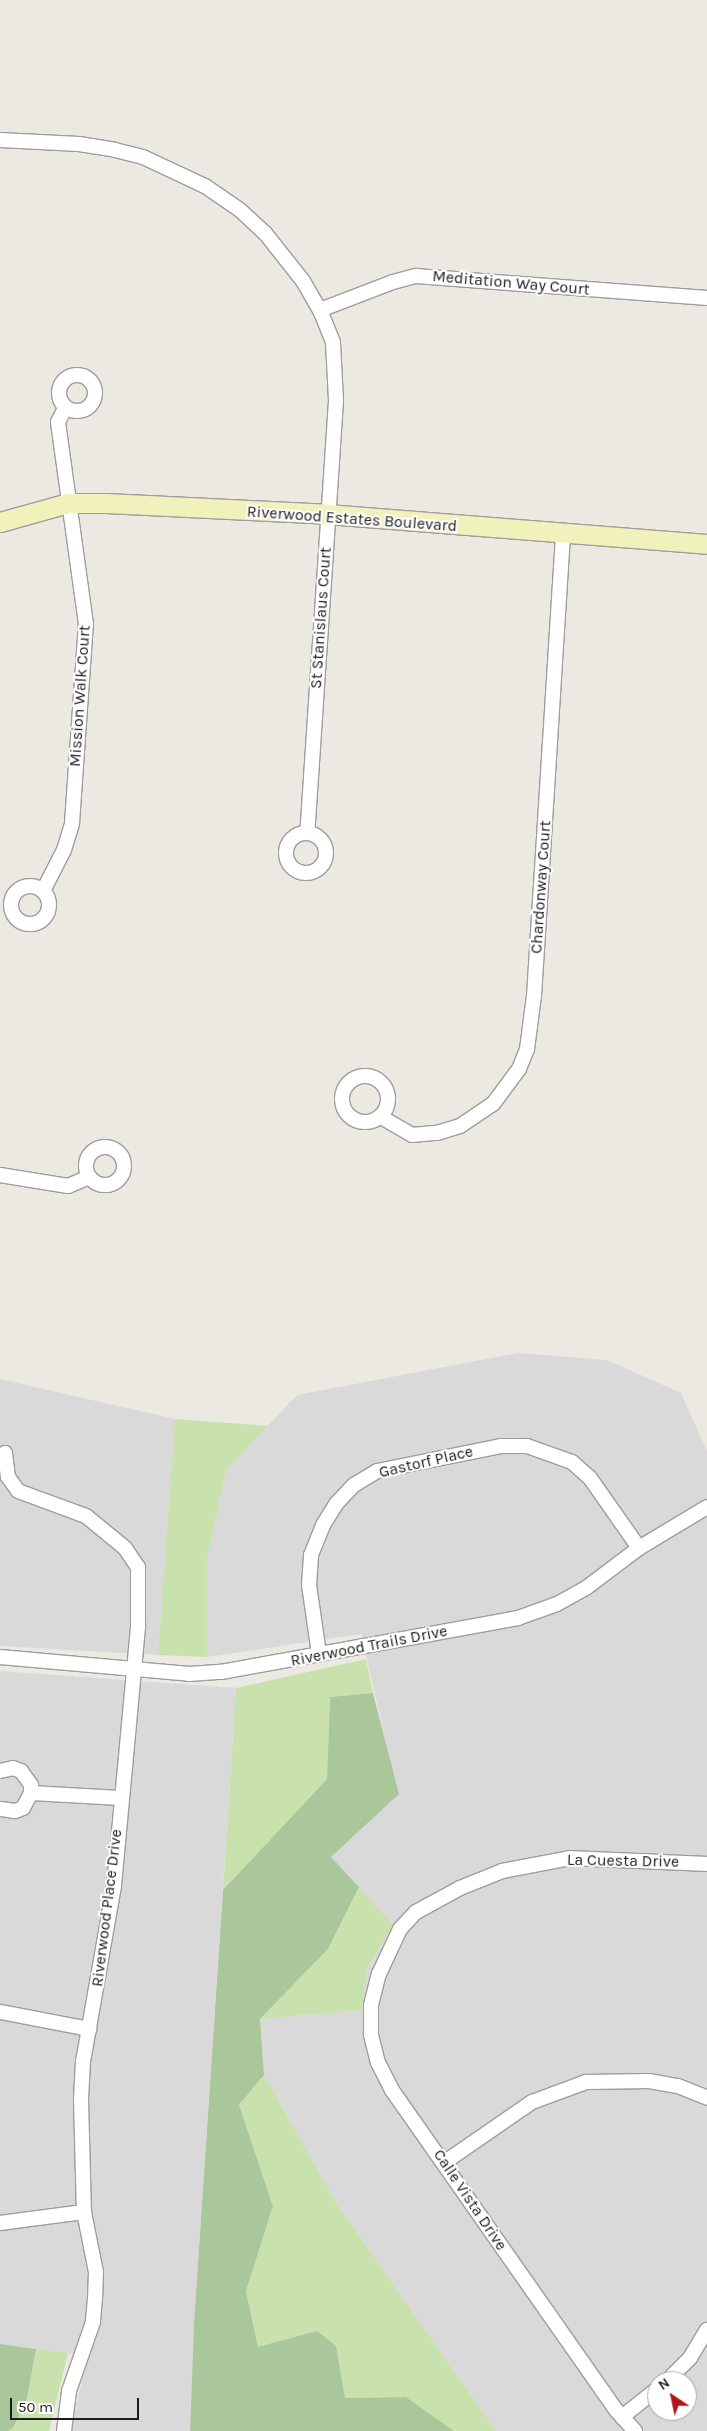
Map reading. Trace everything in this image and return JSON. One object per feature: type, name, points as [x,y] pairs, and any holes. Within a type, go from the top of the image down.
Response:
[{"type":"street","name":"St Stanislaus Court","points":[[0,140],[79,144],[114,150],[143,157],[205,186],[265,233],[303,281],[320,310],[333,343],[336,378],[307,833]]},
{"type":"street","name":"Meditation Way Court","points":[[320,310],[393,282],[416,276],[707,298]]},
{"type":"street","name":"Mission Walk Court","points":[[43,891],[64,850],[72,823],[86,624],[58,422],[65,408]]},
{"type":"street","name":"Riverwood Estates Boulevard","points":[[0,522],[68,503],[326,514],[707,544]]},
{"type":"street","name":"Chardonway Court","points":[[381,1117],[412,1135],[460,1126],[493,1104],[519,1069],[527,1049],[534,996],[563,534]]},
{"type":"street","points":[[0,1175],[68,1186],[89,1177]]},
{"type":"street","name":"Gastorf Place","points":[[319,1654],[309,1585],[311,1555],[323,1525],[336,1504],[354,1485],[377,1471],[501,1446],[527,1446],[572,1462],[590,1478],[639,1548]]},
{"type":"street","name":"Riverwood Place Drive","points":[[5,1453],[8,1477],[18,1491],[86,1516],[125,1548],[138,1567],[134,1666],[114,1886],[89,2029],[81,2100],[84,2212],[96,2272],[93,2322],[69,2391],[64,2431]]},
{"type":"street","name":"Riverwood Trails Drive","points":[[0,1657],[134,1666],[190,1674],[220,1672],[250,1669],[319,1654],[518,1618],[557,1604],[586,1588],[639,1548],[707,1507]]},
{"type":"street","points":[[0,1771],[13,1768],[21,1771],[28,1777],[32,1793],[23,1808],[15,1811],[0,1809]]},
{"type":"street","points":[[32,1793],[121,1798]]},
{"type":"street","name":"La Cuesta Drive","points":[[388,1949],[400,1929],[416,1912],[460,1888],[502,1871],[570,1858],[707,1864]]},
{"type":"street","name":"Calle Vista Drive","points":[[388,1949],[371,2005],[371,2034],[378,2062],[392,2090],[445,2162],[487,2226],[622,2417],[635,2431]]},
{"type":"street","points":[[0,2009],[89,2029]]},
{"type":"street","points":[[445,2162],[532,2102],[586,2082],[650,2081],[678,2086],[707,2098]]},
{"type":"street","points":[[0,2223],[84,2212]]},
{"type":"street","points":[[677,2371],[690,2358],[707,2330]]},
{"type":"street","points":[[622,2417],[647,2397]]},
{"type":"shaded area","points":[[518,1353],[607,1360],[681,1393],[707,1451],[707,2431],[496,2431],[337,2204],[264,2075],[260,2019],[362,2010],[367,1968],[393,1925],[331,1857],[398,1794],[361,1634],[207,1657],[207,1560],[226,1470],[297,1395]]},
{"type":"shaded area","points":[[0,1379],[175,1419],[158,1655],[0,1646]]},
{"type":"shaded area","points":[[0,1671],[236,1688],[194,2323],[190,2431],[70,2431],[88,2356],[0,2344]]},
{"type":"green space","points":[[175,1419],[268,1426],[226,1470],[207,1560],[207,1657],[158,1655]]},
{"type":"green space","points":[[366,1659],[373,1693],[330,1697],[327,1779],[223,1890],[236,1688]]},
{"type":"green space","points":[[373,1693],[399,1794],[331,1857],[359,1887],[328,1949],[260,2019],[264,2075],[239,2105],[273,2206],[246,2291],[258,2347],[317,2331],[336,2346],[345,2398],[406,2397],[454,2431],[190,2431],[194,2323],[223,1890],[327,1779],[330,1697]]},
{"type":"green space","points":[[359,1887],[393,1925],[367,1968],[362,2010],[260,2019],[328,1949]]},
{"type":"green space","points":[[264,2075],[337,2204],[496,2431],[454,2431],[406,2397],[345,2398],[336,2346],[258,2347],[246,2291],[273,2206],[239,2105]]},
{"type":"green space","points":[[0,2344],[36,2349],[27,2399],[14,2427],[8,2431],[0,2431]]},
{"type":"green space","points":[[36,2349],[68,2353],[49,2431],[8,2431],[15,2427],[27,2399]]}]
